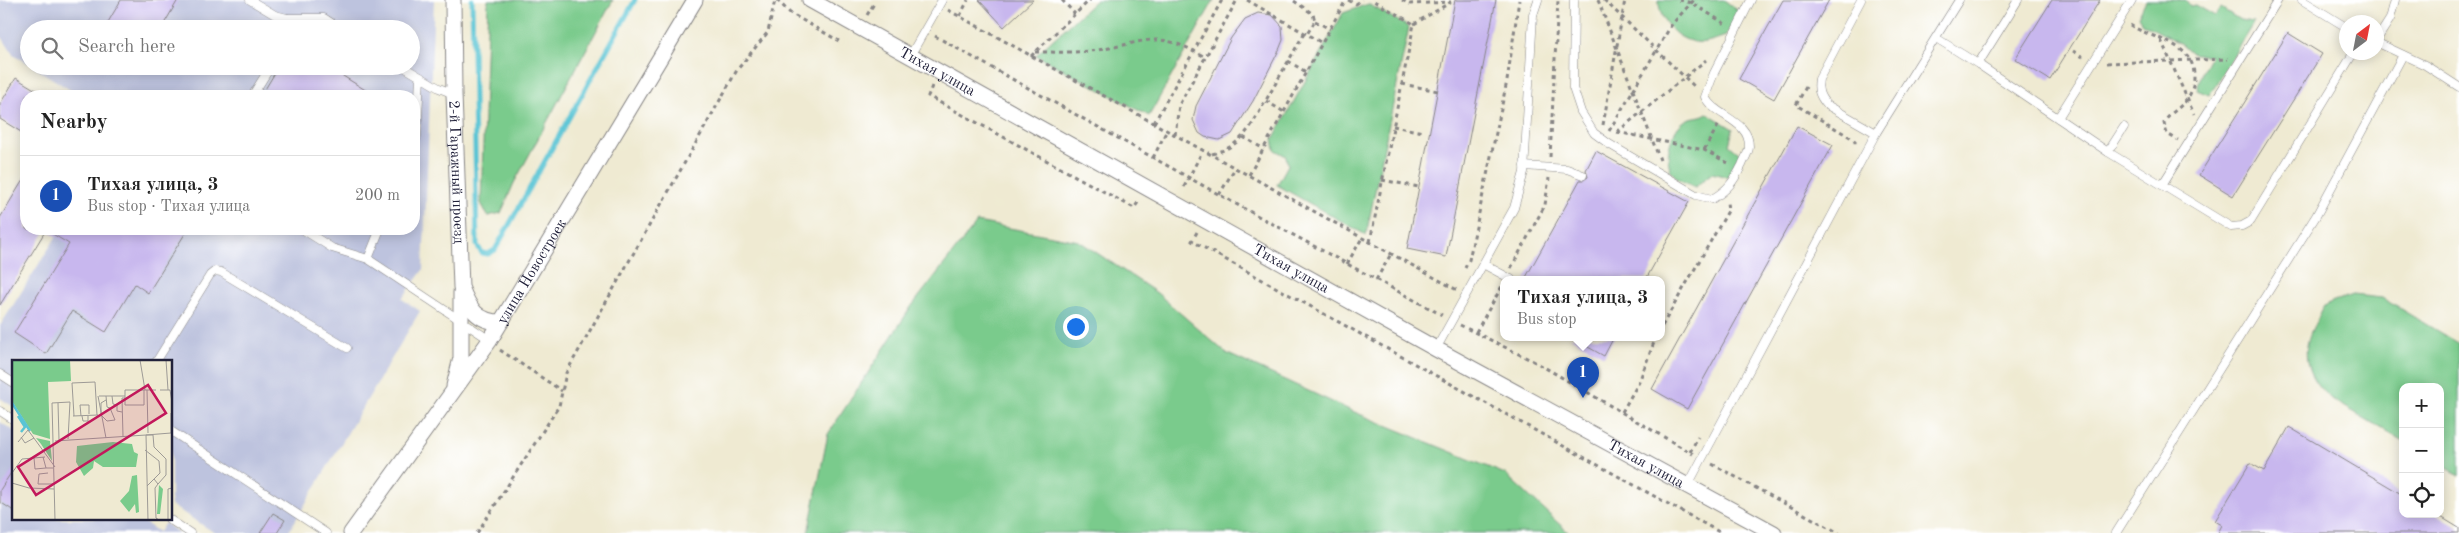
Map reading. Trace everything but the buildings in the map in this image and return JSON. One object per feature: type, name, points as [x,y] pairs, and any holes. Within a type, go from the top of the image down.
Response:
[{"type":"street","name":"2-й Гаражный проезд","points":[[453,0],[454,94],[461,287],[474,313],[491,322],[501,322]]},
{"type":"street","name":"улица Новостроек","points":[[351,533],[490,340],[695,0]]},
{"type":"street","name":"Тихая улица","points":[[810,0],[1436,349],[1774,533]]},
{"type":"street","points":[[452,392],[460,358],[461,287]]},
{"type":"lane","points":[[250,0],[275,15],[288,18],[324,18],[327,20]]},
{"type":"lane","points":[[1436,349],[1514,208],[1524,166],[1532,15],[1538,0]]},
{"type":"lane","points":[[1574,0],[1574,88],[1581,112],[1594,133],[1696,195],[1712,199],[1726,191],[1735,180],[1750,148],[1746,134],[1735,121],[1717,111],[1705,97],[1714,73],[1751,0]]},
{"type":"lane","points":[[1861,0],[1819,79],[1818,86],[1822,99],[1827,105],[1876,133]]},
{"type":"lane","points":[[1688,485],[1876,133],[1959,0]]},
{"type":"lane","points":[[1978,64],[2018,0]]},
{"type":"lane","points":[[2058,118],[2132,0]]},
{"type":"lane","points":[[2162,185],[2278,0]]},
{"type":"lane","points":[[2302,0],[2339,23]]},
{"type":"lane","points":[[2384,29],[2390,19],[2395,0]]},
{"type":"lane","points":[[910,56],[940,2]]},
{"type":"lane","points":[[1936,38],[1978,64],[2108,152],[2226,225],[2237,228],[2251,220],[2349,60]]},
{"type":"lane","points":[[2384,46],[2425,65],[2459,86]]},
{"type":"lane","points":[[2116,533],[2316,216],[2403,55]]},
{"type":"lane","points":[[256,90],[265,75]]},
{"type":"lane","points":[[417,75],[454,94]]},
{"type":"lane","points":[[419,90],[420,77]]},
{"type":"lane","points":[[2108,152],[2124,127]]},
{"type":"lane","points":[[1524,166],[1567,169],[1583,176]]},
{"type":"lane","points":[[311,235],[332,248],[368,259],[490,340]]},
{"type":"lane","points":[[368,259],[378,235]]},
{"type":"lane","points":[[1483,264],[1502,276]]},
{"type":"lane","points":[[157,360],[214,271],[221,272],[347,348]]},
{"type":"lane","points":[[0,374],[12,382]]},
{"type":"lane","points":[[0,411],[12,419]]},
{"type":"lane","points":[[172,432],[326,533]]},
{"type":"lane","points":[[170,520],[190,533]]},
{"type":"path","points":[[477,533],[559,406],[566,373],[737,70],[768,32],[776,0],[790,13],[839,41]]},
{"type":"path","points":[[960,16],[968,0]]},
{"type":"path","points":[[1062,0],[1075,14]]},
{"type":"path","points":[[1032,56],[1090,0]]},
{"type":"path","points":[[1154,123],[1222,0]]},
{"type":"path","points":[[1175,135],[1179,105],[1237,0]]},
{"type":"path","points":[[1247,0],[1322,43]]},
{"type":"path","points":[[1249,175],[1347,0],[1356,4],[1362,0]]},
{"type":"path","points":[[1372,0],[1414,24]]},
{"type":"path","points":[[1370,242],[1414,24],[1451,2],[1410,4],[1402,0]]},
{"type":"path","points":[[1462,274],[1469,260],[1507,81],[1519,0]]},
{"type":"path","points":[[1509,276],[1545,206],[1549,167],[1558,0]]},
{"type":"path","points":[[1598,0],[1666,177]]},
{"type":"path","points":[[1604,0],[1705,97]]},
{"type":"path","points":[[1602,139],[1625,0]]},
{"type":"path","points":[[1679,0],[1693,2],[1737,30]]},
{"type":"path","points":[[1294,1],[1313,14],[1315,21],[1330,29]]},
{"type":"path","points":[[940,2],[960,16],[1466,295]]},
{"type":"path","points":[[1602,139],[1609,131],[1672,24],[1693,2]]},
{"type":"path","points":[[2120,19],[2135,28],[2173,44],[2188,55],[2195,67],[2194,86],[2188,98],[2176,112],[2166,118],[2164,123],[2167,134],[2187,145]]},
{"type":"path","points":[[1211,155],[1240,142],[1288,61],[1315,21]]},
{"type":"path","points":[[934,35],[1376,280],[1452,321],[1537,363],[1702,459],[1839,533]]},
{"type":"path","points":[[1035,52],[1098,50],[1155,39],[1177,42],[1205,57]]},
{"type":"path","points":[[2161,39],[2199,126]]},
{"type":"path","points":[[1617,132],[1715,53],[1727,48]]},
{"type":"path","points":[[2073,51],[2092,63],[2241,59]]},
{"type":"path","points":[[1288,61],[1306,72]]},
{"type":"path","points":[[1811,79],[1796,105],[1850,137],[1855,141],[1854,147]]},
{"type":"path","points":[[1402,84],[1438,91]]},
{"type":"path","points":[[928,96],[1134,208],[1140,199],[1147,203]]},
{"type":"path","points":[[1266,101],[1284,112]]},
{"type":"path","points":[[1704,150],[1724,115]]},
{"type":"path","points":[[1393,126],[1423,132]]},
{"type":"path","points":[[1153,158],[1167,130]]},
{"type":"path","points":[[1609,131],[1704,150],[1740,170]]},
{"type":"path","points":[[1243,137],[1264,149]]},
{"type":"path","points":[[1184,187],[1203,150]]},
{"type":"path","points":[[1220,195],[1235,168]]},
{"type":"path","points":[[1382,180],[1419,187]]},
{"type":"path","points":[[1665,321],[1728,211],[1726,191]]},
{"type":"path","points":[[1190,228],[1197,232],[1192,241],[1721,533]]},
{"type":"path","points":[[1347,264],[1362,238]]},
{"type":"path","points":[[1376,280],[1391,254]]},
{"type":"path","points":[[1449,297],[1458,281]]},
{"type":"path","points":[[1476,332],[1500,291]]},
{"type":"path","points":[[1440,314],[1445,306]]},
{"type":"path","points":[[490,340],[499,350],[562,391]]},
{"type":"path","points":[[1622,412],[1639,382],[1654,341]]},
{"type":"path","points":[[1690,452],[1699,434]]},
{"type":"shaded area","points":[[0,0],[434,0],[423,270],[402,299],[420,311],[288,533],[215,533],[172,506],[172,360],[12,360],[12,406],[0,398],[0,326],[57,235],[420,235],[420,90],[70,90],[46,75],[420,75],[420,20],[20,20],[20,58],[13,54],[0,34]]},
{"type":"shaded area","points":[[0,422],[12,430],[12,520],[141,520],[159,532],[165,523],[179,533],[0,533]]},
{"type":"green space","points":[[488,0],[613,0],[514,183],[501,213],[488,216],[481,203]]},
{"type":"green space","points":[[1096,0],[1214,0],[1149,116],[1036,55]]},
{"type":"green space","points":[[1659,0],[1724,0],[1740,12],[1726,36],[1707,42],[1695,42],[1681,37],[1669,27],[1661,14]]},
{"type":"green space","points":[[2146,0],[2186,0],[2190,6],[2196,5],[2215,16],[2221,8],[2240,20],[2254,22],[2209,95],[2197,90],[2202,72],[2211,55],[2194,55],[2182,44],[2142,23],[2138,17]]},
{"type":"green space","points":[[1368,4],[1409,27],[1366,235],[1277,185],[1288,165],[1286,156],[1275,150],[1273,139],[1343,13]]},
{"type":"green space","points":[[1707,113],[1733,129],[1729,145],[1740,154],[1727,177],[1712,173],[1695,187],[1675,176],[1671,170],[1668,155],[1672,138],[1681,124],[1688,119]]},
{"type":"green space","points":[[977,222],[1079,241],[1157,293],[1226,353],[1352,411],[1505,474],[1569,533],[808,533],[828,434],[911,307]]},
{"type":"green space","points":[[2353,295],[2382,298],[2459,344],[2459,475],[2444,466],[2444,383],[2399,383],[2399,439],[2330,398],[2314,380],[2307,362],[2308,342],[2311,331],[2325,306]]},
{"type":"waterway","points":[[472,0],[477,245],[482,253],[488,254],[495,250],[635,0]]},
{"type":"place","name":"Тихая улица, 3","points":[[1583,398]]}]
